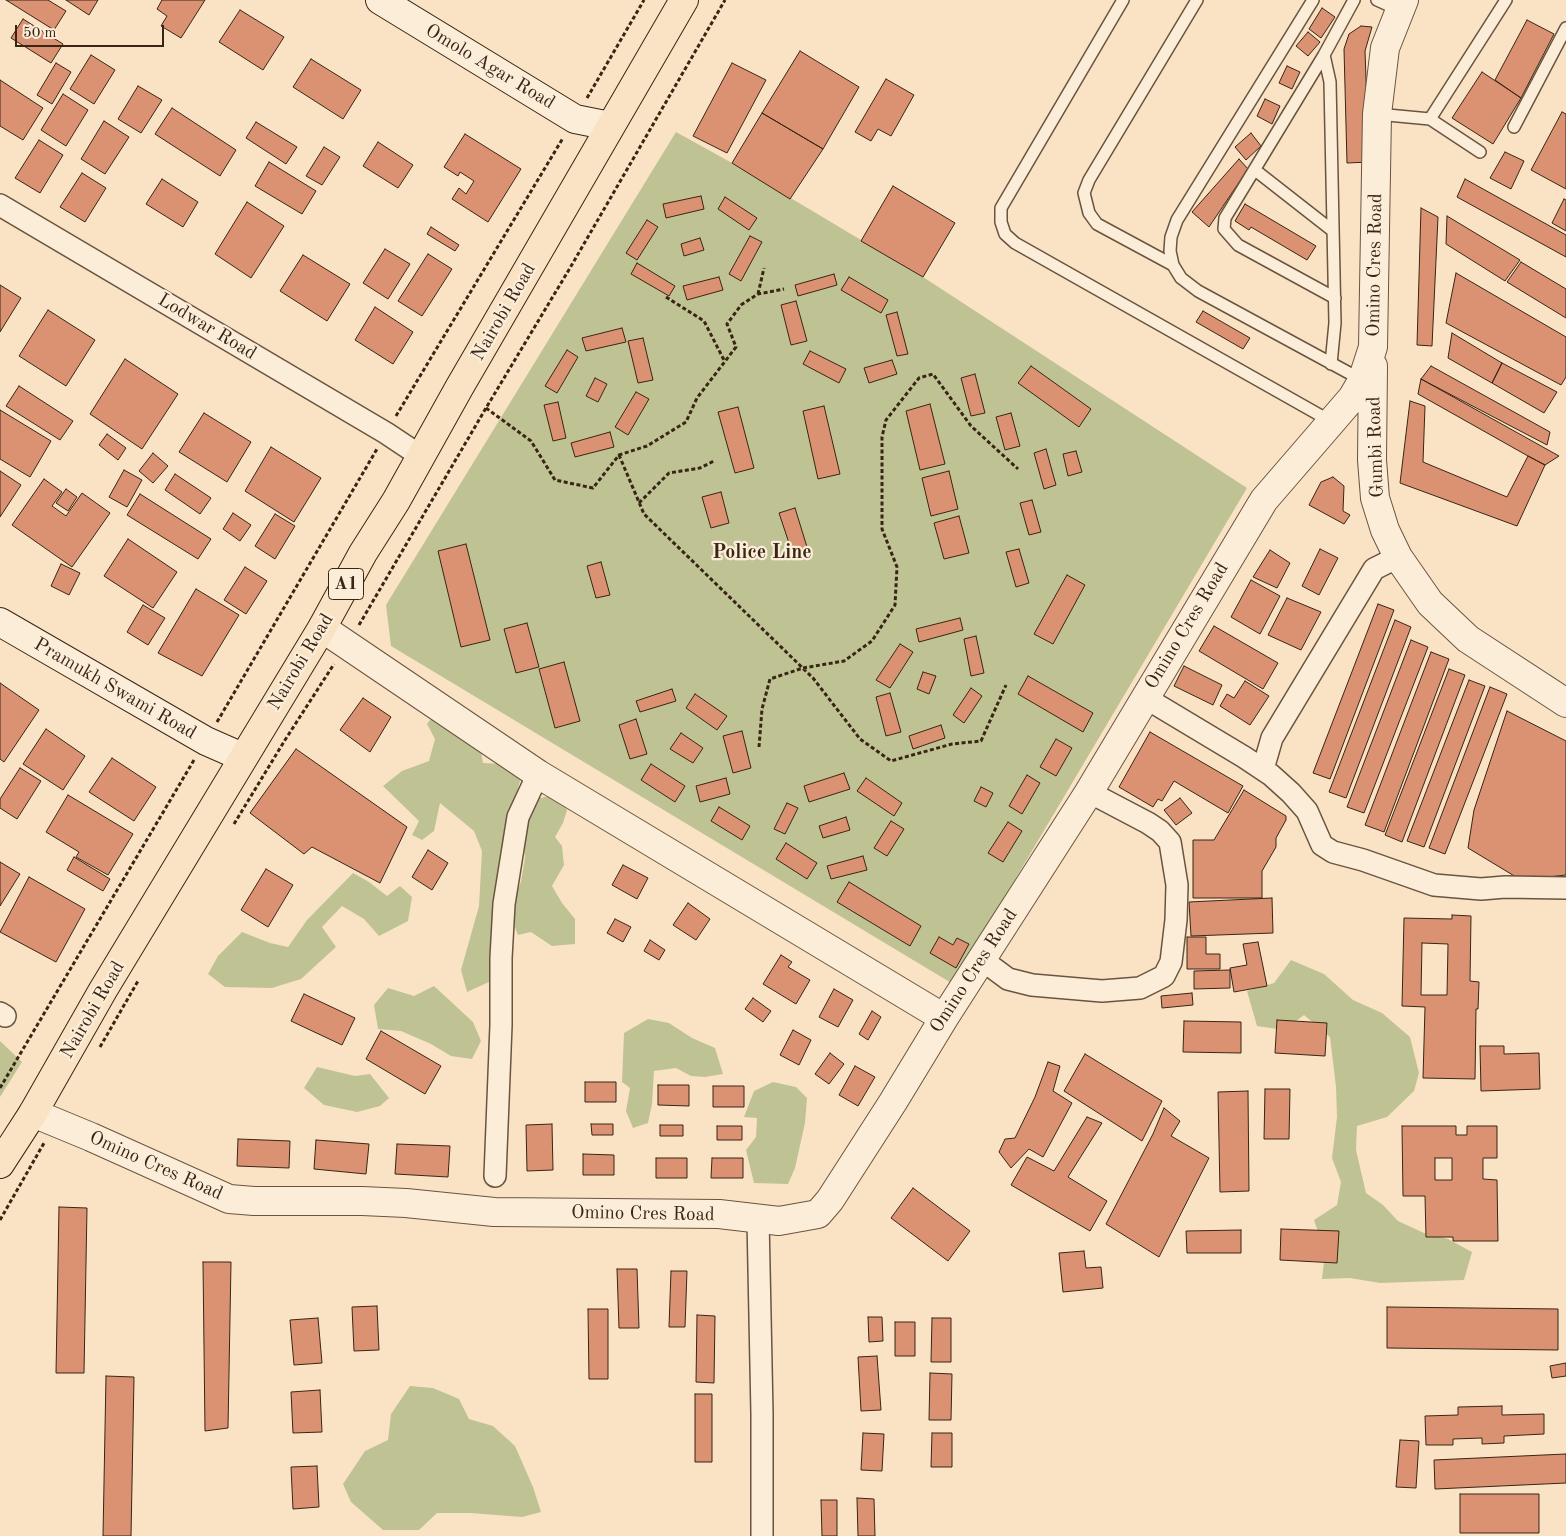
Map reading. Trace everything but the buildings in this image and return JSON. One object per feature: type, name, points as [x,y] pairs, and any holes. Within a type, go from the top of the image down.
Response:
[{"type":"highway","name":"Nairobi Road","points":[[0,1152],[93,984],[202,807],[231,752],[291,662],[605,125],[682,0]]},
{"type":"highway","name":"Nairobi Road","points":[[0,1164],[44,1118],[103,990],[322,628],[363,553],[396,502],[459,388],[682,0]]},
{"type":"street","name":"Omolo Agar Road","points":[[380,0],[574,119],[605,125]]},
{"type":"street","name":"Omino Cres Road","points":[[44,1118],[229,1199],[406,1203],[494,1212],[719,1214],[779,1221],[818,1214],[830,1200],[893,1102],[981,959],[1088,792],[1264,500],[1352,398],[1362,381],[1373,347],[1377,114],[1393,3]]},
{"type":"street","name":"Lodwar Road","points":[[0,205],[386,433],[413,451]]},
{"type":"street","name":"Gumbi Road","points":[[1373,347],[1371,417],[1375,498],[1385,530],[1398,556],[1430,603],[1468,639],[1566,703]]},
{"type":"street","points":[[1263,770],[1272,738],[1374,569],[1398,556]]},
{"type":"street","name":"Pramukh Swami Road","points":[[0,622],[206,741],[231,752]]},
{"type":"street","points":[[322,628],[538,774],[944,1018]]},
{"type":"street","points":[[1144,697],[1263,770],[1291,793],[1307,811],[1322,845],[1333,852],[1363,860],[1434,885],[1481,888],[1566,888]]},
{"type":"street","points":[[495,1176],[504,904],[518,817],[538,774]]},
{"type":"street","points":[[981,959],[1008,979],[1032,985],[1102,991],[1140,988],[1164,976],[1171,962],[1176,920],[1176,885],[1170,842],[1160,831],[1148,823],[1088,792]]},
{"type":"street","points":[[758,1219],[762,1414],[762,1536]]},
{"type":"lane","points":[[1123,0],[1001,208],[1000,222],[1005,234],[1015,243],[1332,422]]},
{"type":"lane","points":[[1173,265],[1098,224],[1089,213],[1084,194],[1089,180],[1197,0]]},
{"type":"lane","points":[[1313,0],[1177,220],[1171,237],[1170,251],[1173,265],[1181,278],[1198,291],[1362,381]]},
{"type":"lane","points":[[1335,298],[1238,245],[1224,229],[1225,218],[1324,55],[1354,0]]},
{"type":"lane","points":[[1430,119],[1506,0]]},
{"type":"lane","points":[[1514,127],[1566,28]]},
{"type":"lane","points":[[1324,55],[1330,82],[1335,298],[1335,323],[1331,364]]},
{"type":"lane","points":[[1377,114],[1430,119],[1480,152]]},
{"type":"lane","points":[[1255,170],[1333,231]]},
{"type":"path","points":[[0,1088],[644,0]]},
{"type":"path","points":[[233,824],[346,646],[570,268],[725,0]]},
{"type":"path","points":[[758,294],[764,268]]},
{"type":"path","points":[[486,408],[531,441],[555,480],[593,488],[619,455],[647,446],[686,422],[696,398],[736,347],[728,324],[741,305],[758,294],[784,289]]},
{"type":"path","points":[[666,297],[704,321],[725,362]]},
{"type":"path","points":[[759,747],[762,709],[770,679],[803,668],[844,661],[872,641],[895,606],[897,567],[882,529],[882,437],[886,420],[919,378],[933,374],[971,426],[1018,469]]},
{"type":"path","points":[[619,455],[644,514],[813,678],[860,739],[891,761],[952,744],[981,741],[1006,685]]},
{"type":"path","points":[[639,503],[669,473],[700,468],[714,462]]},
{"type":"path","points":[[96,1055],[140,978]]},
{"type":"path","points":[[0,1220],[44,1118]]},
{"type":"green space","points":[[676,132],[732,163],[923,277],[1247,488],[953,984],[391,646],[386,605]]},
{"type":"green space","points":[[433,716],[480,746],[483,763],[505,764],[521,777],[514,803],[505,824],[490,942],[489,982],[467,992],[461,970],[479,906],[482,851],[474,831],[440,803],[434,831],[422,840],[412,835],[419,821],[383,786],[402,771],[429,761],[435,739],[427,724]]},
{"type":"green space","points":[[558,794],[567,810],[563,823],[555,837],[562,846],[564,865],[552,886],[562,903],[575,919],[575,944],[552,946],[531,932],[518,935],[510,914],[521,881],[525,858],[523,823],[536,799]]},
{"type":"green space","points":[[353,873],[369,882],[387,896],[400,886],[412,897],[408,921],[379,936],[364,919],[342,906],[322,927],[336,947],[301,979],[272,988],[225,987],[208,974],[218,956],[242,932],[270,943],[288,947],[307,920]]},
{"type":"green space","points":[[1291,960],[1324,974],[1353,1000],[1382,1013],[1410,1037],[1419,1073],[1414,1091],[1387,1117],[1357,1126],[1356,1150],[1366,1193],[1383,1205],[1398,1221],[1424,1233],[1448,1239],[1472,1252],[1464,1280],[1380,1283],[1350,1278],[1322,1279],[1325,1253],[1314,1220],[1337,1205],[1341,1182],[1332,1158],[1337,1117],[1336,1087],[1330,1037],[1304,1015],[1284,1030],[1257,1026],[1247,991],[1274,983]]},
{"type":"green space","points":[[434,986],[473,1022],[481,1041],[472,1059],[451,1056],[431,1044],[401,1031],[378,1029],[374,1005],[388,988],[414,996]]},
{"type":"green space","points":[[648,1019],[669,1023],[692,1038],[715,1048],[723,1074],[705,1077],[691,1076],[676,1068],[654,1071],[652,1104],[648,1123],[633,1128],[626,1111],[630,1088],[622,1082],[624,1033]]},
{"type":"green space","points":[[0,1041],[22,1062],[0,1097]]},
{"type":"green space","points":[[317,1067],[355,1076],[370,1074],[389,1098],[380,1106],[357,1112],[324,1105],[304,1088]]},
{"type":"green space","points":[[773,1082],[796,1087],[807,1098],[805,1123],[795,1168],[788,1184],[754,1183],[746,1150],[756,1137],[757,1118],[744,1117],[754,1091]]},
{"type":"green space","points":[[410,1386],[433,1388],[459,1399],[469,1419],[493,1426],[515,1446],[533,1487],[541,1512],[522,1517],[470,1513],[437,1513],[419,1530],[383,1530],[351,1502],[343,1484],[365,1451],[388,1440],[391,1414]]},
{"type":"district","name":"Police Line","points":[[762,553]]}]
